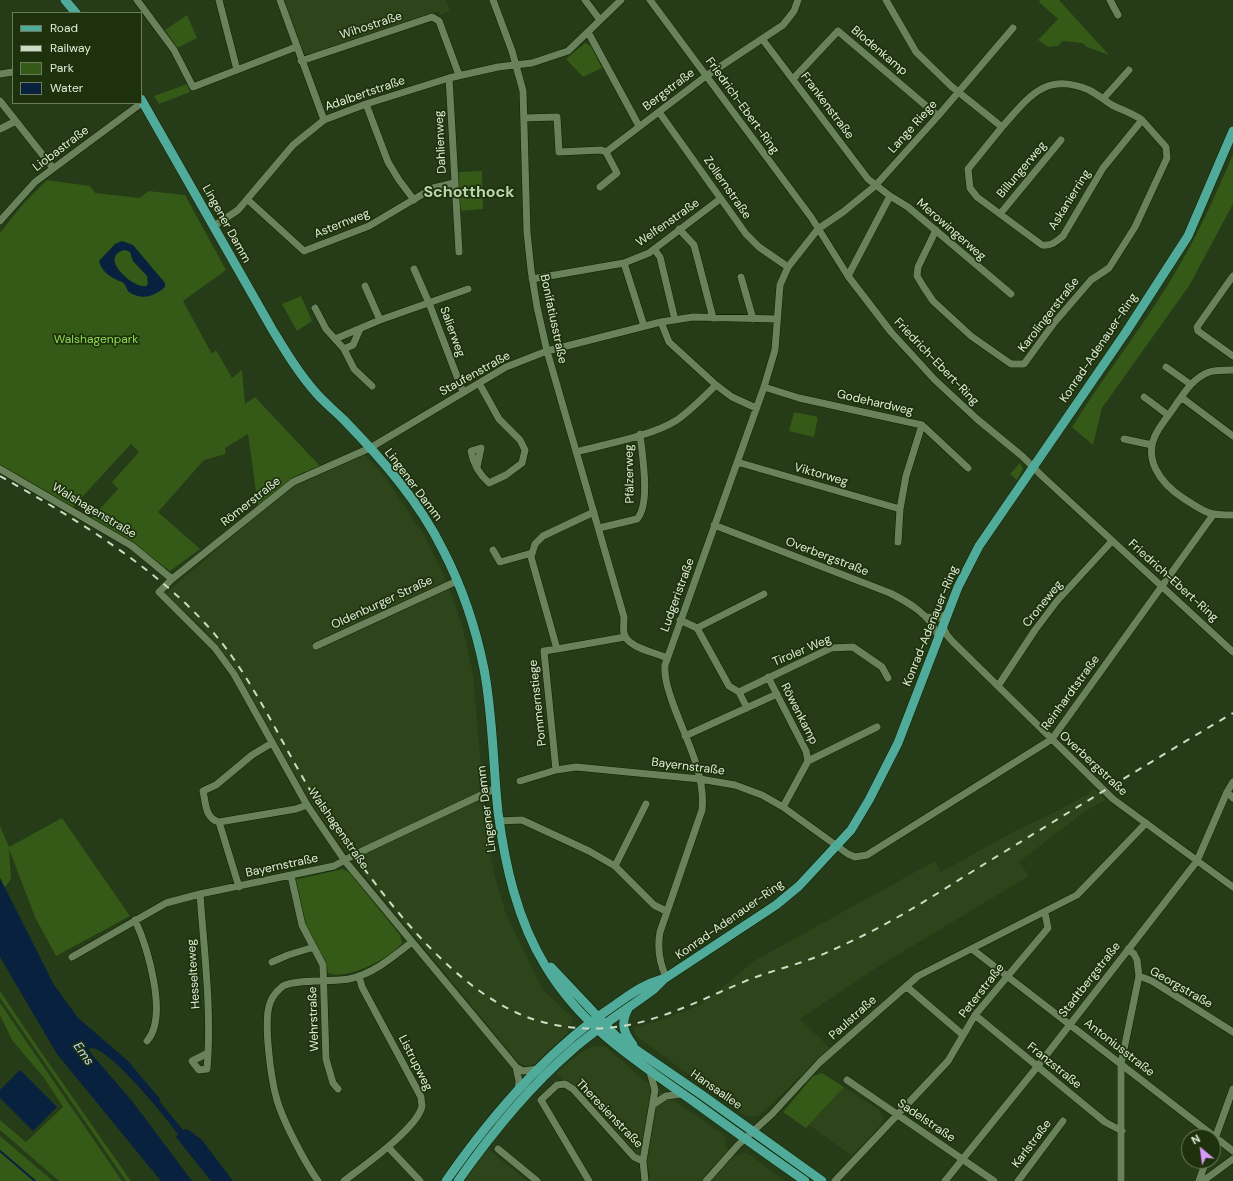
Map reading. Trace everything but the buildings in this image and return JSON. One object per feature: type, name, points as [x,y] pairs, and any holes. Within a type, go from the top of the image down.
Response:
[{"type":"main road","points":[[65,0],[75,12]]},
{"type":"main road","name":"Lingener Damm","points":[[142,101],[294,366],[317,394],[370,448],[412,500],[431,527],[443,550],[457,581],[474,628],[484,669],[500,821],[507,871],[517,905],[545,966],[559,986],[589,1022]]},
{"type":"main road","name":"Konrad-Adenauer-Ring","points":[[458,1181],[513,1110],[552,1068],[572,1050],[653,990],[665,978],[776,905],[798,886],[851,830],[898,743],[942,625],[958,587],[979,546],[1126,332],[1188,236],[1233,132]]},
{"type":"main road","name":"Lingener Damm","points":[[533,941],[552,968],[597,1016]]},
{"type":"main road","name":"Konrad-Adenauer-Ring","points":[[446,1181],[484,1127],[540,1069],[589,1022],[647,984],[665,978]]},
{"type":"main road","points":[[628,1009],[623,1020],[624,1028],[628,1038],[637,1051]]},
{"type":"main road","name":"Hansaallee","points":[[597,1016],[605,1026],[637,1051],[753,1131],[822,1181]]},
{"type":"main road","name":"Hansaallee","points":[[589,1022],[598,1031],[650,1072],[805,1181]]},
{"type":"street","points":[[137,0],[174,50],[193,87],[296,48]]},
{"type":"street","points":[[219,0],[237,70]]},
{"type":"street","points":[[280,0],[296,48],[324,120]]},
{"type":"street","name":"Bonifatiusstraße","points":[[493,0],[517,65],[523,91],[527,225],[532,279],[547,351],[624,617],[625,637]]},
{"type":"street","points":[[586,0],[600,20]]},
{"type":"street","name":"Adalbertstraße","points":[[214,226],[229,218],[248,200],[293,145],[324,120],[366,104],[459,75],[543,60],[568,51],[621,0]]},
{"type":"street","name":"Friedrich-Ebert-Ring","points":[[650,0],[811,218],[848,276],[891,332],[935,380],[1033,466],[1233,652]]},
{"type":"street","name":"Bergstraße","points":[[606,152],[706,76],[763,40],[783,25],[794,11],[798,0]]},
{"type":"street","points":[[886,0],[916,52],[959,92],[1002,127]]},
{"type":"street","points":[[1110,0],[1118,15]]},
{"type":"street","name":"Wihostraße","points":[[301,61],[432,17],[439,21],[459,75]]},
{"type":"street","name":"Lange Riege","points":[[818,228],[843,212],[875,186],[959,92],[1013,28]]},
{"type":"street","name":"Blodenkamp","points":[[793,79],[838,31],[938,116]]},
{"type":"street","points":[[588,32],[639,126]]},
{"type":"street","name":"Frankenstraße","points":[[763,40],[875,186]]},
{"type":"street","points":[[1103,99],[1129,70]]},
{"type":"street","points":[[0,74],[12,72]]},
{"type":"street","name":"Dahlienweg","points":[[449,78],[459,252]]},
{"type":"street","name":"Askanierring","points":[[1057,84],[1078,86],[1090,90],[1103,99],[1142,120],[1103,168],[1078,213],[1063,236],[1055,243],[1049,245],[1036,242],[978,197],[970,188],[968,169],[1029,96],[1045,86],[1057,84]]},
{"type":"street","points":[[0,101],[53,168]]},
{"type":"street","name":"Liobastraße","points":[[0,221],[35,182],[138,104]]},
{"type":"street","points":[[366,104],[388,162],[414,200]]},
{"type":"street","name":"Zollernstraße","points":[[659,112],[746,234],[759,247],[788,267]]},
{"type":"street","points":[[524,118],[557,117],[559,152],[601,150],[606,152],[617,173],[600,187]]},
{"type":"street","name":"Karolingerstraße","points":[[936,230],[918,267],[917,276],[923,286],[933,301],[971,336],[1011,364],[1024,364],[1041,344],[1054,323],[1091,280],[1109,268],[1135,227],[1167,158],[1166,147],[1142,120]]},
{"type":"street","points":[[0,128],[16,121]]},
{"type":"street","name":"Billungerweg","points":[[1000,214],[1061,140]]},
{"type":"street","name":"Asternweg","points":[[248,200],[304,251],[369,226],[434,188],[454,183]]},
{"type":"street","name":"Merowingerweg","points":[[875,186],[904,204],[1011,294]]},
{"type":"street","points":[[848,276],[890,196]]},
{"type":"street","name":"Welfenstraße","points":[[532,279],[624,263],[654,249],[720,199]]},
{"type":"street","name":"Ludgeristraße","points":[[665,978],[661,966],[658,944],[666,911],[682,870],[702,810],[700,779],[666,682],[664,671],[666,658],[764,387],[775,350],[780,285],[788,267],[818,228]]},
{"type":"street","points":[[679,229],[694,245],[713,318]]},
{"type":"street","points":[[654,249],[660,257],[675,320]]},
{"type":"street","points":[[624,263],[644,326]]},
{"type":"street","name":"Salierweg","points":[[414,269],[429,303],[463,392]]},
{"type":"street","points":[[1233,276],[1197,327],[1198,332],[1233,356]]},
{"type":"street","points":[[741,277],[753,319]]},
{"type":"street","points":[[365,286],[380,320]]},
{"type":"street","name":"Salierweg","points":[[335,339],[380,320],[468,289]]},
{"type":"street","points":[[315,308],[326,329],[344,349],[354,369],[372,386]]},
{"type":"street","name":"Staufenstraße","points":[[370,448],[506,367],[547,351],[661,322],[693,317],[777,320]]},
{"type":"street","points":[[661,322],[669,342],[716,385],[732,397],[756,408]]},
{"type":"street","points":[[344,349],[353,345],[360,329]]},
{"type":"street","points":[[1166,367],[1190,384]]},
{"type":"street","points":[[1233,370],[1210,372],[1190,384],[1157,432],[1152,445],[1152,458],[1156,472],[1171,490],[1203,511],[1213,515],[1233,515]]},
{"type":"street","points":[[477,467],[483,478],[489,483],[506,475],[522,463],[525,450],[520,440],[499,419],[479,383]]},
{"type":"street","points":[[576,452],[640,434],[675,421],[690,410],[716,385]]},
{"type":"street","name":"Godehardweg","points":[[764,387],[797,397],[922,425],[968,468]]},
{"type":"street","points":[[1144,397],[1168,415]]},
{"type":"street","points":[[1180,397],[1233,436]]},
{"type":"street","points":[[898,542],[900,508],[906,476],[922,425]]},
{"type":"street","name":"Pfälzerweg","points":[[599,528],[637,519],[642,514],[644,478],[640,434]]},
{"type":"street","points":[[1124,439],[1152,445]]},
{"type":"street","name":"Römerstraße","points":[[159,592],[172,579],[293,482],[370,448]]},
{"type":"street","name":"Viktorweg","points":[[736,462],[900,508]]},
{"type":"street","name":"Walshagenstraße","points":[[0,469],[132,546],[172,579]]},
{"type":"street","points":[[594,512],[543,536],[535,544],[532,553],[531,557],[534,569],[557,649],[625,637],[630,643],[666,658]]},
{"type":"street","name":"Reinhardtstraße","points":[[837,846],[855,857],[867,854],[1052,739],[1213,515]]},
{"type":"street","name":"Overbergstraße","points":[[714,525],[890,593],[905,601],[926,617],[935,627],[937,640]]},
{"type":"street","name":"Croneweg","points":[[998,686],[1035,630],[1057,601],[1112,541]]},
{"type":"street","points":[[493,550],[500,562],[532,553]]},
{"type":"street","name":"Oldenburger Straße","points":[[316,646],[457,581]]},
{"type":"street","name":"Walshagenstraße","points":[[159,592],[215,648],[234,674],[307,805],[345,861],[516,1068]]},
{"type":"street","points":[[697,628],[764,594]]},
{"type":"street","points":[[926,617],[938,618],[947,614]]},
{"type":"street","points":[[680,620],[697,628],[729,686],[739,692],[747,708]]},
{"type":"street","name":"Overbergstraße","points":[[942,625],[952,641],[1113,799],[1233,887]]},
{"type":"street","points":[[937,640],[952,641]]},
{"type":"street","name":"Tiroler Weg","points":[[739,692],[831,648],[844,646],[853,647],[882,667],[888,678]]},
{"type":"street","name":"Pommernstiege","points":[[556,770],[544,651],[557,649]]},
{"type":"street","name":"Röwenkamp","points":[[768,677],[806,751],[808,760]]},
{"type":"street","points":[[685,736],[777,694]]},
{"type":"street","name":"Röwenkamp","points":[[783,807],[808,760],[877,727]]},
{"type":"street","points":[[272,743],[252,755],[216,785],[203,791],[208,815],[212,820],[219,822],[296,809],[307,805]]},
{"type":"street","name":"Bayernstraße","points":[[520,781],[556,770],[576,767],[700,779],[735,785],[762,795],[783,807],[837,846]]},
{"type":"street","name":"Stadtbergstraße","points":[[945,1181],[1037,1067],[1197,861],[1227,792],[1233,782]]},
{"type":"street","name":"Bayernstraße","points":[[72,957],[166,903],[200,894],[334,866],[354,855],[496,788]]},
{"type":"street","points":[[1227,792],[1233,798]]},
{"type":"street","points":[[615,866],[646,804]]},
{"type":"street","points":[[500,821],[522,820],[589,851],[615,866],[651,902],[666,911]]},
{"type":"street","points":[[219,822],[239,887]]},
{"type":"street","points":[[1045,913],[1077,895],[1146,823]]},
{"type":"street","name":"Wehrstraße","points":[[291,876],[302,925],[323,965],[326,1059],[333,1083],[338,1090]]},
{"type":"street","name":"Hesselteweg","points":[[200,894],[208,1015],[208,1053]]},
{"type":"street","name":"Paulstraße","points":[[706,1181],[820,1062],[918,976],[1045,913]]},
{"type":"street","name":"Peterstraße","points":[[835,1181],[948,1061],[975,1015],[1048,928],[1045,913]]},
{"type":"street","points":[[135,920],[143,938],[151,964],[155,992],[154,1031],[147,1042]]},
{"type":"street","points":[[318,1181],[277,1101],[272,1079],[268,1037],[270,1004],[274,996],[283,986],[294,983],[323,982],[359,976],[387,961],[412,942]]},
{"type":"street","points":[[272,962],[288,955],[314,947]]},
{"type":"street","name":"Antoniusstraße","points":[[972,949],[1207,1129]]},
{"type":"street","points":[[1120,1181],[1122,1131],[1121,1064],[1139,976],[1137,960],[1134,954],[1128,949]]},
{"type":"street","name":"Listrupweg","points":[[344,1181],[388,1147],[414,1120],[422,1107],[421,1097],[362,987],[359,976]]},
{"type":"street","name":"Georgstraße","points":[[1139,976],[1152,982],[1233,1032]]},
{"type":"street","points":[[906,986],[963,1035]]},
{"type":"street","name":"Franzstraße","points":[[975,1015],[1105,1122],[1122,1131]]},
{"type":"street","points":[[518,1092],[519,1081],[516,1068],[528,1071],[540,1069]]},
{"type":"street","points":[[644,1181],[643,1161],[654,1104],[654,1090],[650,1072]]},
{"type":"street","name":"Sadelstraße","points":[[846,1080],[994,1181]]},
{"type":"street","name":"Theresienstraße","points":[[589,1181],[541,1100],[558,1085],[565,1084],[573,1089],[634,1157],[643,1161]]},
{"type":"street","points":[[1218,1129],[1233,1088]]},
{"type":"street","points":[[654,1104],[666,1096],[682,1094]]},
{"type":"street","name":"Karlstraße","points":[[1018,1181],[1063,1121]]},
{"type":"street","name":"Antoniusstraße","points":[[1221,1140],[1233,1151]]},
{"type":"street","points":[[388,1147],[420,1181]]},
{"type":"street","points":[[498,1149],[537,1181]]},
{"type":"street","points":[[1203,1181],[1233,1159]]},
{"type":"street","points":[[1199,1181],[1203,1169]]},
{"type":"shaded area","points":[[284,0],[446,0],[450,11],[440,15],[439,11],[307,55],[301,50]]},
{"type":"shaded area","points":[[364,453],[385,477],[425,537],[447,582],[463,629],[473,673],[488,842],[494,873],[506,914],[543,990],[573,1018],[567,1034],[533,1065],[526,1066],[519,1063],[353,861],[314,807],[236,673],[220,649],[203,628],[165,594],[294,483]]},
{"type":"shaded area","points":[[1093,788],[1106,800],[1087,810],[1019,862],[1029,876],[876,968],[800,1019],[830,1048],[762,1113],[757,1116],[748,1116],[741,1113],[635,1035],[634,1027],[659,1021],[700,1005],[756,960],[935,861],[941,872],[1013,832],[1088,794]]},
{"type":"shaded area","points":[[595,1046],[606,1047],[645,1081],[723,1134],[726,1147],[737,1155],[747,1153],[785,1181],[650,1181],[649,1169],[556,1073],[583,1051]]},
{"type":"shaded area","points":[[844,1087],[880,1111],[883,1118],[881,1125],[852,1156],[809,1125]]},
{"type":"shaded area","points":[[488,1149],[527,1181],[465,1181]]},
{"type":"green space","points":[[1040,0],[1059,0],[1109,55],[1087,47],[1082,43],[1063,41],[1058,46],[1048,47],[1038,40],[1058,19],[1039,2]]},
{"type":"green space","points":[[187,15],[197,38],[177,48],[165,30]]},
{"type":"green space","points":[[585,43],[591,46],[602,68],[583,77],[566,59]]},
{"type":"green space","points":[[187,84],[190,92],[159,104],[154,96]]},
{"type":"green space","points":[[1233,154],[1233,204],[1189,286],[1102,408],[1093,445],[1072,427],[1167,287],[1208,211]]},
{"type":"green space","points":[[482,171],[483,209],[458,211],[458,172]]},
{"type":"green space","name":"Walshagenpark","points":[[47,180],[90,186],[95,193],[140,198],[148,191],[185,195],[226,270],[183,301],[212,354],[216,350],[232,378],[242,370],[245,404],[255,397],[320,466],[300,474],[258,507],[248,434],[225,448],[226,454],[204,460],[158,512],[200,549],[170,571],[133,544],[91,519],[118,489],[112,482],[139,452],[131,444],[72,508],[0,467],[0,233],[23,204]]},
{"type":"green space","points":[[301,296],[312,321],[297,331],[282,304]]},
{"type":"green space","points":[[794,412],[818,417],[814,437],[789,431]]},
{"type":"green space","points":[[1020,463],[1023,469],[1017,480],[1010,474]]},
{"type":"green space","points":[[62,818],[130,916],[56,956],[35,917],[9,849],[11,879],[4,888],[0,878],[0,826],[9,847]]},
{"type":"green space","points":[[343,869],[349,872],[400,935],[402,943],[388,955],[368,967],[346,974],[336,975],[328,973],[326,965],[305,925],[294,880]]},
{"type":"green space","points":[[0,991],[131,1181],[126,1181],[0,998]]},
{"type":"green space","points":[[0,1003],[122,1181],[59,1181],[0,1130],[0,1120],[26,1142],[63,1107],[44,1078],[12,1040],[0,1015]]},
{"type":"green space","points":[[822,1073],[844,1087],[806,1128],[783,1112],[813,1076]]},
{"type":"green space","points":[[0,1136],[46,1175],[53,1181],[0,1181]]},
{"type":"water","points":[[122,241],[133,245],[165,283],[165,287],[153,295],[143,297],[134,295],[129,292],[123,283],[105,272],[99,261],[115,244]],"holes":[[[125,250],[130,252],[133,261],[147,276],[148,284],[146,286],[140,286],[126,278],[116,265],[115,259],[117,253]]]},
{"type":"water","name":"Ems","points":[[0,878],[54,985],[78,1018],[128,1061],[160,1099],[159,1101],[183,1130],[187,1129],[201,1139],[233,1181],[211,1181],[176,1137],[178,1134],[172,1126],[137,1084],[110,1058],[98,1050],[90,1048],[89,1050],[94,1057],[132,1101],[192,1181],[161,1181],[57,1054],[0,957]]},
{"type":"water","points":[[20,1070],[57,1107],[33,1131],[0,1098],[0,1090]]},
{"type":"waterway","points":[[0,1151],[35,1181]]},
{"type":"railway","points":[[0,476],[63,513],[127,555],[157,578],[185,603],[211,630],[233,658],[259,699],[319,805],[374,881],[422,940],[450,967],[478,990],[508,1009],[539,1021],[569,1027],[596,1029],[622,1026],[647,1020],[672,1012],[756,977],[827,953],[891,921],[1233,713]]},
{"type":"district","name":"Schotthock","points":[[469,193]]}]
